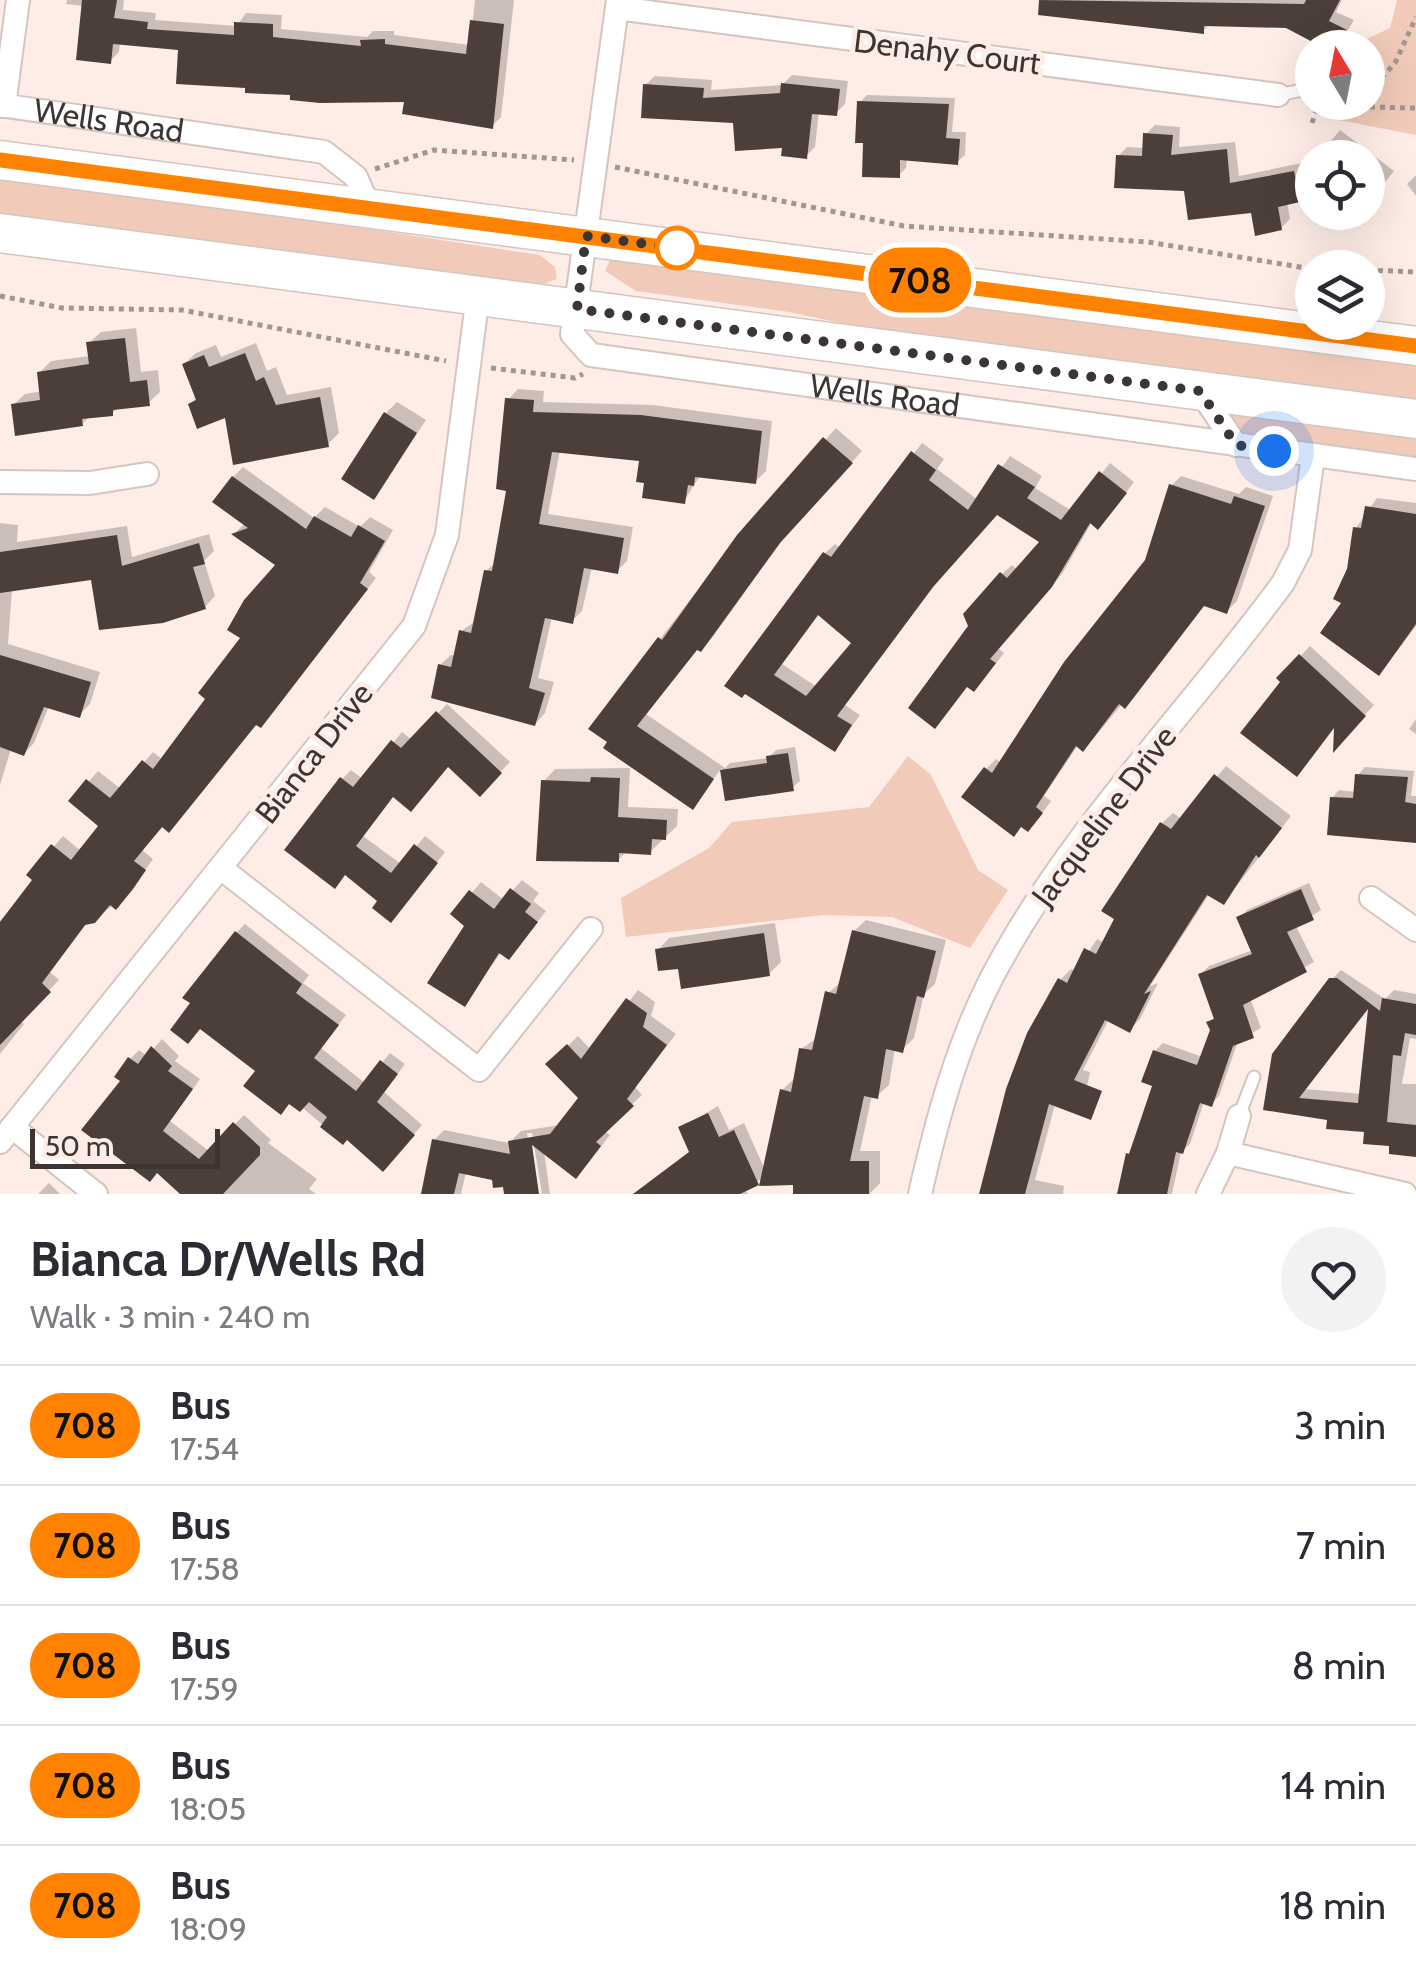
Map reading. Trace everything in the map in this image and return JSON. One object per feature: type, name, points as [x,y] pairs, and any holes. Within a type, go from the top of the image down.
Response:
[{"type":"main road","name":"Wells Road","points":[[0,160],[362,192],[586,236],[1416,346]]},
{"type":"main road","name":"Wells Road","points":[[0,233],[1416,419]]},
{"type":"street","points":[[2,106],[18,0]]},
{"type":"street","points":[[605,360],[576,343],[572,334],[618,4]]},
{"type":"street","name":"Denahy Court","points":[[618,4],[1278,95]]},
{"type":"street","name":"Wells Road","points":[[2,106],[292,144],[324,152],[362,192]]},
{"type":"street","name":"Bianca Drive","points":[[6,1134],[414,626],[448,535],[478,296]]},
{"type":"street","name":"Wells Road","points":[[605,360],[1416,469]]},
{"type":"street","points":[[1200,391],[1236,445]]},
{"type":"street","name":"Jacqueline Drive","points":[[920,1194],[964,1037],[993,976],[1068,856],[1283,583],[1300,550],[1313,456]]},
{"type":"street","points":[[0,482],[90,482],[148,474]]},
{"type":"street","points":[[222,869],[479,1070],[591,929]]},
{"type":"street","points":[[1372,898],[1416,930]]},
{"type":"street","points":[[1208,1194],[1228,1153],[1238,1116]]},
{"type":"street","points":[[6,1134],[96,1194]]},
{"type":"street","points":[[1228,1153],[1405,1194]]},
{"type":"lane","points":[[1278,95],[1295,92]]},
{"type":"lane","points":[[1238,1116],[1254,1077]]},
{"type":"path","points":[[1385,78],[1416,18]]},
{"type":"path","points":[[1385,106],[1416,108]]},
{"type":"path","points":[[362,192],[398,158],[434,150],[596,164],[904,226],[1148,242],[1295,266]]},
{"type":"path","points":[[1385,271],[1416,272]]},
{"type":"path","points":[[0,296],[62,308],[182,310],[471,365],[575,378],[605,360]]},
{"type":"shaded area","points":[[1397,0],[1416,0],[1416,135],[1338,120],[1385,120],[1385,30],[1390,28]]},
{"type":"shaded area","points":[[0,173],[540,255],[555,267],[557,279],[533,288],[0,220]]},
{"type":"shaded area","points":[[627,256],[1416,360],[1416,407],[970,350],[789,312],[636,291],[605,271],[610,260]]},
{"type":"shaded area","points":[[1227,412],[1416,432],[1416,457],[1241,434]]},
{"type":"shaded area","points":[[908,756],[931,775],[978,870],[1008,890],[970,948],[892,917],[824,915],[626,937],[621,898],[709,848],[732,822],[869,807]]},
{"type":"building","points":[[82,0],[117,0],[114,18],[148,22],[147,29],[234,35],[234,22],[273,24],[273,37],[361,46],[360,40],[385,39],[385,44],[466,54],[470,20],[504,24],[493,129],[402,114],[404,102],[320,103],[290,100],[290,95],[245,93],[245,88],[176,84],[178,50],[113,44],[111,64],[76,60]]},
{"type":"building","points":[[1039,0],[1304,4],[1306,0],[1340,0],[1329,21],[1347,30],[1295,33],[1286,28],[1204,26],[1204,34],[1038,15]]},
{"type":"building","points":[[781,83],[840,89],[837,116],[812,114],[807,159],[781,156],[782,148],[735,151],[733,123],[641,118],[643,84],[704,88],[703,98],[780,93]]},
{"type":"building","points":[[857,101],[949,104],[946,138],[960,139],[958,165],[900,160],[900,178],[862,177],[863,143],[855,143]]},
{"type":"building","points":[[1143,133],[1173,135],[1171,155],[1227,149],[1230,183],[1294,171],[1295,203],[1278,207],[1282,230],[1255,236],[1251,213],[1188,220],[1184,191],[1114,188],[1116,155],[1142,156]]},
{"type":"building","points":[[125,338],[130,382],[147,380],[150,406],[113,410],[113,416],[82,419],[83,426],[15,436],[11,404],[40,400],[37,372],[89,364],[86,342]]},
{"type":"building","points":[[245,353],[256,381],[264,377],[276,405],[320,397],[329,447],[233,465],[225,418],[197,429],[188,404],[196,400],[182,364],[204,355],[209,367]]},
{"type":"building","points":[[505,398],[534,400],[533,412],[641,415],[762,431],[756,484],[695,477],[694,486],[688,485],[685,504],[642,498],[644,483],[636,482],[639,461],[552,452],[539,524],[624,538],[618,574],[584,568],[573,624],[545,618],[529,688],[545,693],[535,726],[431,698],[438,664],[451,667],[459,630],[471,633],[484,570],[492,571],[506,491],[496,489]]},
{"type":"building","points":[[384,412],[417,433],[374,500],[341,479]]},
{"type":"building","points":[[823,437],[853,463],[780,543],[701,652],[697,650],[637,726],[714,779],[693,810],[603,748],[607,742],[588,729],[658,637],[662,640],[737,535]]},
{"type":"building","points":[[911,451],[936,470],[929,480],[968,510],[998,464],[1035,487],[1027,498],[1061,520],[1099,471],[1127,493],[1098,530],[1090,523],[1052,587],[990,659],[996,663],[974,692],[967,687],[935,729],[908,708],[968,626],[963,614],[1000,572],[1007,578],[1039,542],[997,515],[933,587],[837,716],[852,725],[835,752],[745,694],[742,698],[724,686],[823,552],[831,557]],"holes":[[[818,615],[851,643],[806,696],[774,675]]]},
{"type":"building","points":[[232,476],[306,529],[314,516],[351,537],[358,525],[385,541],[360,583],[368,589],[261,728],[256,725],[169,833],[162,827],[134,861],[146,870],[133,889],[116,910],[110,905],[95,923],[85,925],[42,983],[51,992],[0,1045],[0,922],[32,880],[26,875],[51,844],[71,860],[98,826],[68,801],[86,779],[110,798],[142,760],[153,769],[205,699],[198,693],[240,638],[227,630],[244,600],[275,565],[231,534],[248,528],[212,502]]},
{"type":"building","points":[[1169,484],[1231,504],[1234,496],[1265,506],[1227,614],[1204,606],[1125,709],[1119,704],[1083,752],[1076,746],[1036,807],[1043,813],[1028,832],[1021,827],[1014,837],[961,797],[984,767],[992,773],[1064,662],[1145,560]]},
{"type":"building","points":[[1365,506],[1416,514],[1416,624],[1379,676],[1320,633],[1341,603],[1333,599],[1347,569],[1353,527],[1361,528]]},
{"type":"building","points":[[117,535],[122,566],[199,543],[205,564],[193,567],[206,609],[163,623],[99,630],[91,580],[0,593],[0,552]]},
{"type":"building","points":[[1299,654],[1366,716],[1333,753],[1334,728],[1297,777],[1240,733],[1280,682],[1276,678]]},
{"type":"building","points":[[0,655],[91,682],[80,718],[44,707],[24,756],[0,747]]},
{"type":"building","points":[[436,711],[502,773],[480,797],[448,767],[411,812],[393,797],[356,846],[391,873],[414,844],[438,863],[391,923],[372,908],[377,901],[345,875],[335,889],[284,850],[340,777],[353,787],[391,740],[401,748]]},
{"type":"building","points":[[788,753],[794,791],[725,801],[720,770],[767,763],[766,756]]},
{"type":"building","points":[[1214,774],[1282,828],[1259,858],[1256,855],[1224,905],[1207,895],[1144,994],[1151,991],[1130,1033],[1105,1020],[1074,1080],[1102,1091],[1091,1120],[1049,1104],[1025,1194],[979,1194],[1006,1089],[1027,1033],[1058,978],[1067,983],[1084,948],[1096,954],[1114,919],[1101,911],[1160,822],[1171,829]]},
{"type":"building","points":[[1355,774],[1408,777],[1405,802],[1416,804],[1416,843],[1327,835],[1330,797],[1353,798]]},
{"type":"building","points":[[591,777],[620,778],[618,817],[667,820],[666,840],[652,839],[651,855],[619,853],[619,862],[536,861],[541,780],[590,782]]},
{"type":"building","points":[[510,888],[531,904],[525,912],[538,922],[509,960],[499,953],[465,1007],[427,983],[464,926],[450,914],[469,890],[494,909]]},
{"type":"building","points":[[1301,889],[1314,920],[1287,932],[1307,972],[1243,1005],[1254,1038],[1233,1046],[1212,1107],[1200,1103],[1183,1154],[1176,1152],[1167,1194],[1117,1194],[1126,1153],[1129,1154],[1152,1086],[1141,1082],[1153,1050],[1197,1065],[1210,1030],[1206,1022],[1214,1019],[1198,974],[1252,954],[1236,917]]},
{"type":"building","points":[[852,930],[936,951],[924,998],[917,996],[903,1053],[886,1049],[878,1099],[864,1096],[850,1161],[869,1161],[869,1194],[793,1194],[793,1185],[759,1186],[780,1089],[791,1092],[799,1048],[812,1050],[825,991],[836,994]]},
{"type":"building","points":[[235,931],[302,984],[296,993],[339,1025],[314,1058],[356,1091],[380,1060],[398,1074],[377,1102],[415,1135],[383,1172],[347,1140],[343,1145],[320,1127],[327,1117],[309,1102],[300,1112],[289,1104],[281,1115],[243,1086],[255,1071],[200,1029],[188,1044],[170,1030],[190,1003],[182,998]]},
{"type":"building","points":[[764,933],[770,976],[681,989],[678,969],[658,971],[655,949]]},
{"type":"building","points":[[1329,978],[1337,978],[1380,1011],[1382,998],[1416,1004],[1416,1035],[1405,1033],[1401,1056],[1393,1055],[1387,1122],[1416,1125],[1416,1157],[1389,1154],[1389,1146],[1363,1144],[1364,1132],[1326,1129],[1327,1120],[1263,1110],[1272,1054]],"holes":[[[1368,1009],[1358,1103],[1299,1098]]]},
{"type":"building","points":[[626,998],[647,1013],[643,1027],[667,1045],[627,1099],[634,1106],[596,1142],[601,1146],[576,1179],[532,1145],[539,1194],[504,1194],[503,1187],[493,1188],[492,1180],[459,1173],[454,1194],[421,1194],[432,1139],[510,1154],[508,1141],[550,1134],[578,1098],[545,1064],[567,1044],[581,1059]]},
{"type":"building","points":[[151,1046],[172,1066],[168,1071],[193,1089],[163,1131],[199,1159],[233,1122],[260,1147],[260,1155],[223,1194],[180,1194],[157,1173],[150,1182],[81,1130],[120,1081],[114,1077],[128,1057],[138,1064]]},
{"type":"building","points":[[708,1113],[719,1137],[734,1130],[759,1185],[740,1194],[633,1194],[689,1152],[678,1127]]},
{"type":"bus line","name":"708","points":[[0,160],[1416,346]]},
{"type":"route","points":[[677,248],[586,236],[577,309],[1200,391],[1236,445],[1274,451]]}]
